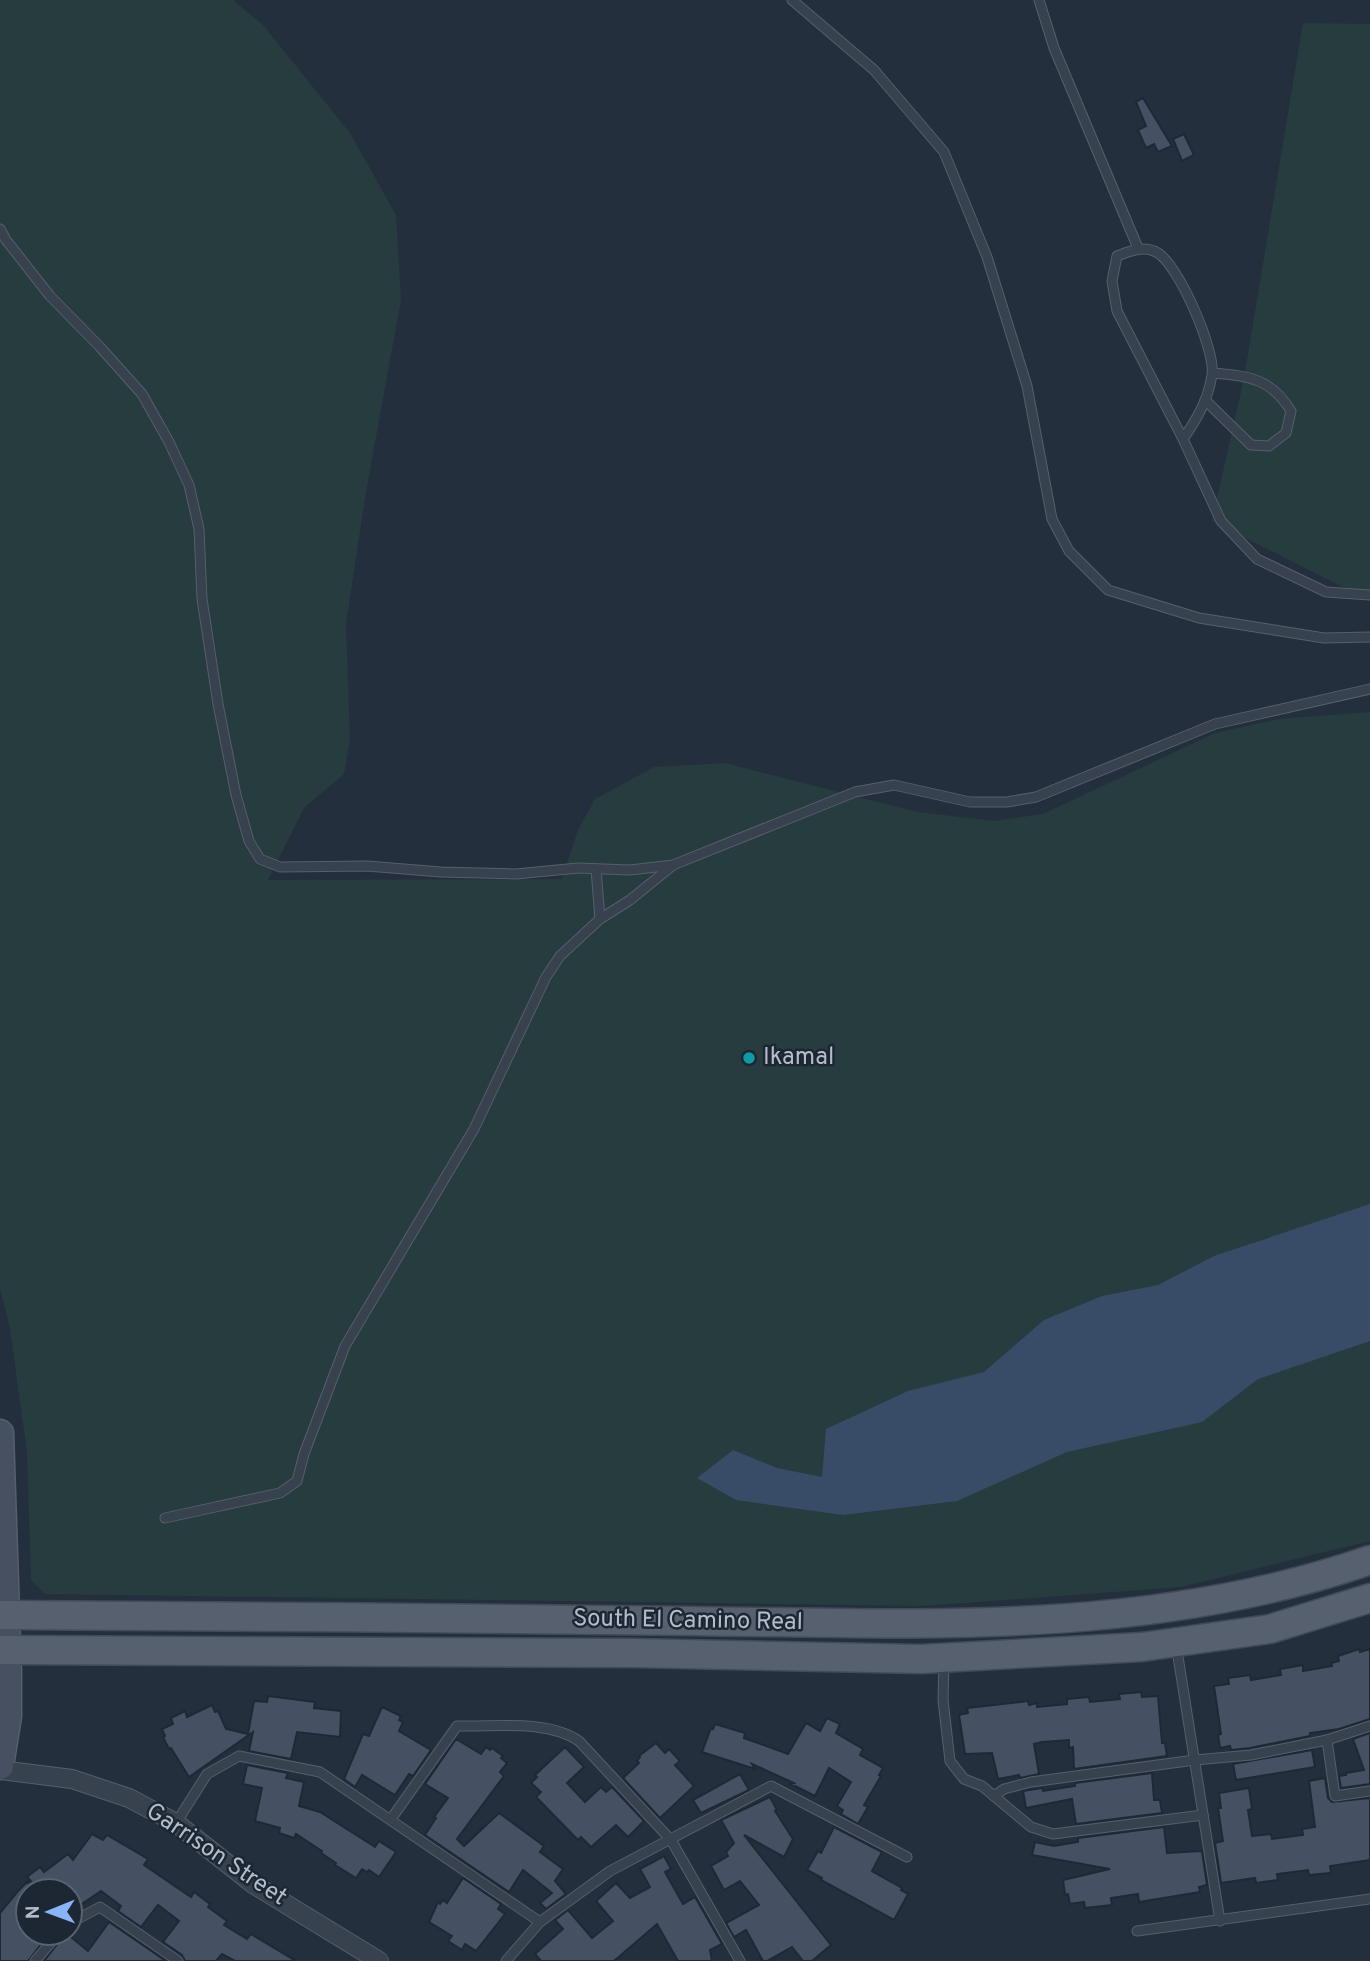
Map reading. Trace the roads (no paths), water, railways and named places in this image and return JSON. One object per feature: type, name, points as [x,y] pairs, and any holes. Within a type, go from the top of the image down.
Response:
[{"type":"main road","points":[[0,1433],[3,1615],[8,1716],[0,1768]]},
{"type":"main road","name":"South El Camino Real","points":[[3,1615],[927,1625],[1143,1613],[1216,1602],[1322,1577],[1370,1560]]},
{"type":"main road","name":"South El Camino Real","points":[[4,1649],[944,1658],[1128,1648],[1270,1629],[1370,1598]]},
{"type":"main road","points":[[1176,1642],[1186,1624],[1206,1614],[1216,1602]]},
{"type":"street","name":"Garrison Street","points":[[0,1768],[72,1779],[129,1797],[176,1823],[253,1884],[367,1958]]},
{"type":"lane","points":[[792,0],[874,70],[944,152],[987,257],[1027,386],[1052,519],[1069,551],[1108,590],[1199,618],[1324,638],[1370,636]]},
{"type":"lane","points":[[1039,0],[1054,48],[1138,248]]},
{"type":"lane","points":[[0,229],[50,296],[142,394],[189,485],[199,529],[202,599],[236,796],[249,841],[260,859],[280,867],[367,866],[516,874],[578,868],[630,870],[673,865],[855,792],[894,785],[970,802],[1007,802],[1036,797],[1215,723],[1370,689]]},
{"type":"lane","points":[[1183,439],[1201,412],[1213,373],[1200,319],[1179,280],[1159,253],[1138,248],[1116,256],[1112,281],[1117,311],[1183,439],[1221,521],[1257,559],[1326,592],[1370,595]]},
{"type":"lane","points":[[1205,400],[1251,445],[1269,446],[1286,433],[1291,411],[1281,393],[1251,376],[1213,373]]},
{"type":"lane","points":[[165,1518],[280,1493],[297,1481],[303,1454],[345,1346],[474,1129],[546,977],[560,956],[600,919],[630,900],[673,865]]},
{"type":"lane","points":[[596,869],[600,919]]},
{"type":"lane","points":[[1176,1642],[1220,1921]]},
{"type":"lane","points":[[944,1658],[943,1700],[950,1761],[964,1779],[982,1786],[1031,1827],[1053,1833],[1203,1815]]},
{"type":"lane","points":[[391,1819],[457,1726],[549,1728],[567,1732],[579,1741],[671,1840],[740,1961]]},
{"type":"lane","points":[[994,1796],[1004,1789],[1031,1782],[1251,1755],[1327,1740],[1370,1726]]},
{"type":"lane","points":[[1327,1740],[1335,1796],[1370,1791]]},
{"type":"lane","points":[[176,1823],[207,1774],[239,1756],[320,1772],[540,1922]]},
{"type":"lane","points":[[506,1961],[540,1922],[610,1871],[771,1786],[906,1857]]},
{"type":"lane","points":[[1137,1931],[1370,1899]]},
{"type":"lane","points":[[84,1916],[100,1907],[178,1961]]},
{"type":"lane","points":[[34,1961],[46,1947]]},
{"type":"water","points":[[1370,1204],[1370,1341],[1258,1379],[1202,1422],[1067,1452],[957,1501],[843,1515],[736,1500],[697,1478],[733,1450],[777,1468],[822,1477],[826,1429],[908,1391],[984,1372],[1044,1320],[1102,1296],[1158,1285],[1214,1256]]},
{"type":"place","name":"Ikamal","points":[[749,1058]]}]
